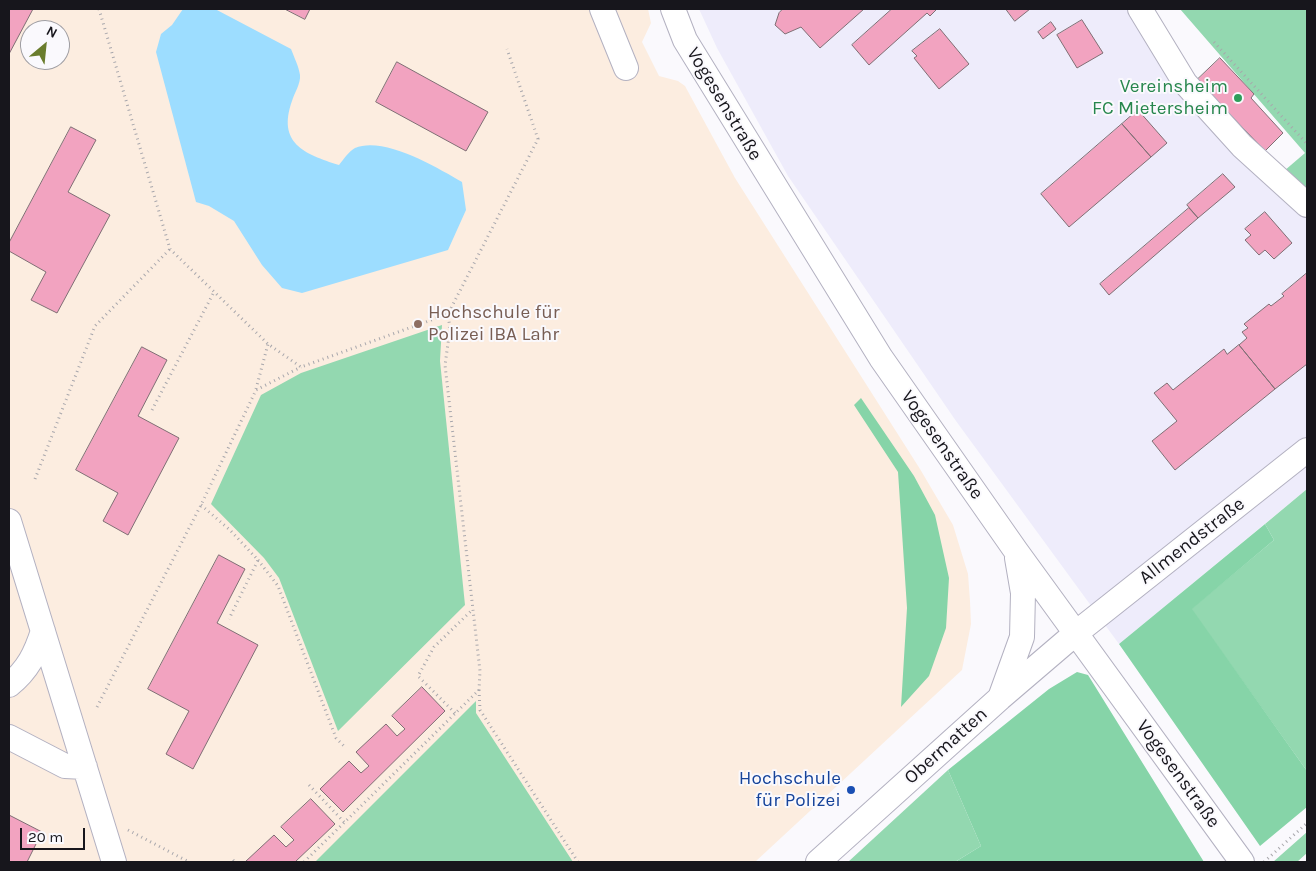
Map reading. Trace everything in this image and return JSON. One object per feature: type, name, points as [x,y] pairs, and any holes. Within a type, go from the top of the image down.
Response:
[{"type":"street","points":[[602,9],[626,68]]},
{"type":"street","name":"Vogesenstraße","points":[[674,9],[685,40],[881,358],[1016,551],[1238,857]]},
{"type":"street","points":[[1140,9],[1185,83],[1242,146],[1307,206]]},
{"type":"street","name":"Allmendstraße","points":[[1076,633],[1307,450]]},
{"type":"street","points":[[9,521],[114,862]]},
{"type":"street","points":[[1000,698],[1022,637],[1024,593],[1016,551]]},
{"type":"street","points":[[9,685],[18,678],[35,655],[43,631]]},
{"type":"street","name":"Obermatten","points":[[818,862],[1000,698],[1076,633]]},
{"type":"street","points":[[9,737],[65,766],[85,767]]},
{"type":"path","points":[[99,9],[170,250],[268,344],[301,367]]},
{"type":"path","points":[[1214,42],[1307,144]]},
{"type":"path","points":[[507,49],[538,139],[448,314],[450,329],[445,365],[480,672],[480,710],[578,862]]},
{"type":"path","points":[[35,479],[95,326],[170,250]]},
{"type":"path","points":[[152,410],[214,292]]},
{"type":"path","points":[[256,390],[301,367],[448,314]]},
{"type":"path","points":[[97,707],[201,505],[256,390],[268,344]]},
{"type":"path","points":[[201,505],[230,530],[258,560],[278,586],[336,738],[346,748]]},
{"type":"path","points":[[229,619],[258,560]]},
{"type":"path","points":[[456,712],[418,676],[434,647],[472,610]]},
{"type":"path","points":[[304,862],[479,690]]},
{"type":"path","points":[[309,785],[344,822]]},
{"type":"path","points":[[100,814],[189,862]]},
{"type":"path","points":[[1264,862],[1307,823]]},
{"type":"shaded area","name":"Hochschule für Polizei IBA Lahr","points":[[9,9],[648,9],[651,23],[642,42],[659,76],[678,81],[685,86],[735,178],[920,469],[953,525],[968,574],[971,624],[962,670],[755,862],[9,862]]},
{"type":"shaded area","points":[[699,9],[1150,9],[1196,80],[1264,154],[1307,191],[1307,489],[1119,644],[956,421],[788,176],[717,48]]},
{"type":"green space","points":[[1180,9],[1307,9],[1307,191],[1284,171],[1305,153]]},
{"type":"green space","points":[[442,325],[440,361],[465,605],[338,731],[279,578],[264,558],[211,504],[261,395],[301,373]]},
{"type":"green space","points":[[861,398],[914,476],[935,515],[949,578],[946,628],[929,676],[901,707],[907,608],[898,472],[854,405]]},
{"type":"green space","points":[[1307,489],[1307,771],[1191,609],[1274,540],[1265,524]]},
{"type":"green space","points":[[1265,524],[1274,540],[1192,609],[1307,771],[1307,807],[1260,846],[1119,644]]},
{"type":"green space","points":[[1077,672],[1088,675],[1204,862],[955,862],[981,846],[948,770],[1049,689]]},
{"type":"green space","points":[[476,701],[476,713],[573,862],[315,862]]},
{"type":"green space","points":[[948,770],[981,846],[955,862],[848,862]]},
{"type":"green space","points":[[1307,832],[1307,853],[1297,862],[1273,862]]},
{"type":"water","points":[[183,9],[215,9],[291,49],[299,69],[300,78],[288,115],[288,127],[291,137],[305,151],[339,165],[348,153],[355,148],[367,145],[380,146],[424,161],[462,182],[466,210],[448,250],[302,293],[282,288],[262,265],[234,221],[209,206],[196,202],[156,52],[161,34],[172,25]]},
{"type":"building","points":[[9,9],[33,9],[27,20],[20,20],[20,33],[9,54]]},
{"type":"building","points":[[285,9],[310,9],[305,19]]},
{"type":"building","points":[[783,9],[864,9],[820,48],[801,27],[785,34],[775,25],[779,13]]},
{"type":"building","points":[[892,9],[937,9],[930,16],[927,13],[869,65],[852,45]]},
{"type":"building","points":[[1006,9],[1030,9],[1015,21]]},
{"type":"building","points":[[1082,20],[1103,53],[1077,68],[1057,35]]},
{"type":"building","points":[[1051,22],[1056,29],[1043,39],[1038,32]]},
{"type":"building","points":[[940,29],[969,64],[939,89],[914,58],[917,56],[912,51]]},
{"type":"building","points":[[1220,58],[1254,94],[1251,98],[1283,133],[1265,151],[1197,80]]},
{"type":"building","points":[[397,62],[488,112],[466,151],[376,102]]},
{"type":"building","points":[[1138,110],[1167,143],[1151,157],[1122,124]]},
{"type":"building","points":[[1122,124],[1151,157],[1069,227],[1041,194]]},
{"type":"building","points":[[71,127],[96,140],[68,192],[110,215],[57,313],[31,300],[46,272],[9,251],[9,243]]},
{"type":"building","points":[[1223,174],[1235,187],[1198,218],[1187,205]]},
{"type":"building","points":[[1189,208],[1198,218],[1109,295],[1100,284]]},
{"type":"building","points":[[1265,212],[1292,243],[1274,259],[1265,250],[1259,255],[1245,240],[1251,235],[1245,229]]},
{"type":"building","points":[[1307,273],[1307,364],[1275,389],[1239,345],[1247,338],[1242,332],[1248,328],[1244,324],[1269,304],[1271,306],[1284,296],[1282,294]]},
{"type":"building","points":[[1239,345],[1275,389],[1175,470],[1152,441],[1177,421],[1154,393],[1167,383],[1173,390],[1224,349],[1227,354]]},
{"type":"building","points":[[142,347],[167,360],[138,416],[179,438],[128,535],[103,521],[118,493],[76,470]]},
{"type":"building","points":[[219,555],[245,569],[217,623],[258,645],[193,769],[166,754],[189,711],[148,689]]},
{"type":"building","points":[[422,687],[445,711],[343,812],[320,789],[349,761],[361,773],[369,766],[356,752],[386,724],[397,736],[405,729],[392,716]]},
{"type":"building","points":[[311,799],[335,824],[295,862],[245,862],[274,835],[286,847],[294,840],[281,827]]},
{"type":"building","points":[[9,815],[42,832],[27,862],[9,862]]},
{"type":"place","name":"Vereinsheim FC Mietersheim","points":[[1238,98]]},
{"type":"place","name":"Hochschule für Polizei IBA Lahr","points":[[418,324]]},
{"type":"place","name":"Hochschule für Polizei","points":[[851,790]]}]
